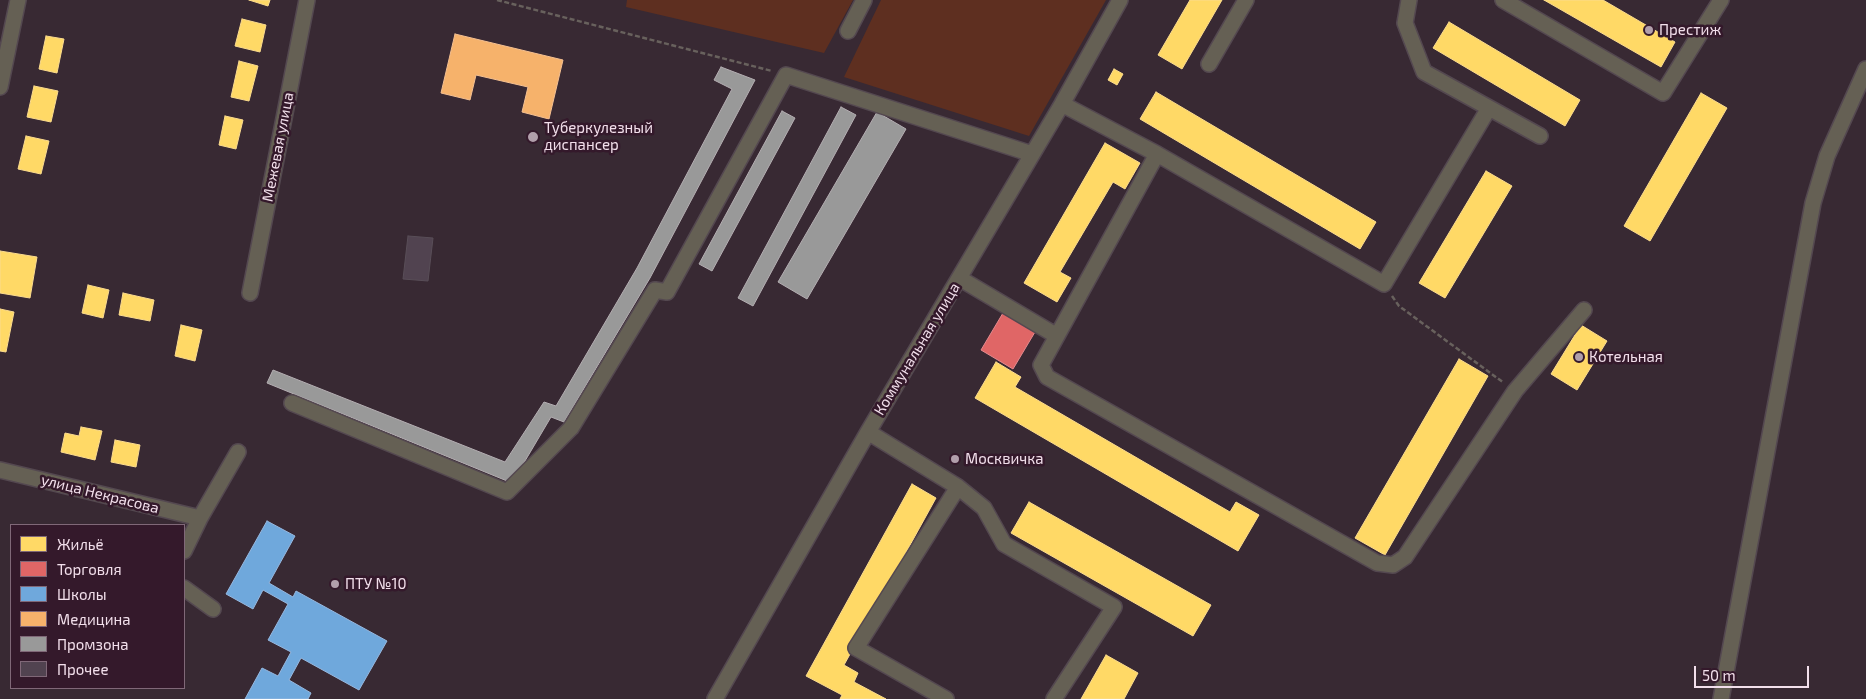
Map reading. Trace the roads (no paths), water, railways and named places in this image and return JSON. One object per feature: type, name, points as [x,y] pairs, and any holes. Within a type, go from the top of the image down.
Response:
[{"type":"street","points":[[0,87],[18,0]]},
{"type":"street","name":"Межевая улица","points":[[250,293],[307,0]]},
{"type":"street","points":[[848,31],[864,0]]},
{"type":"street","name":"Коммунальная улица","points":[[715,699],[868,432],[1062,104],[1120,0]]},
{"type":"street","points":[[1209,64],[1246,0]]},
{"type":"street","points":[[1409,0],[1405,23],[1424,72],[1540,136]]},
{"type":"street","points":[[1503,0],[1663,93],[1721,0]]},
{"type":"street","points":[[1722,699],[1813,203],[1827,156],[1866,69]]},
{"type":"street","points":[[292,403],[507,492],[571,428],[654,290],[667,292],[786,75],[1032,154]]},
{"type":"street","points":[[1062,104],[1157,154],[1384,284],[1489,108]]},
{"type":"street","points":[[1157,154],[1041,365],[1047,377],[1377,563],[1393,565],[1405,557],[1515,391],[1584,310]]},
{"type":"street","points":[[959,278],[1057,336]]},
{"type":"street","points":[[868,432],[958,487],[984,508],[1004,544],[1114,607],[1054,699]]},
{"type":"street","points":[[185,549],[200,518],[238,452]]},
{"type":"street","name":"улица Некрасова","points":[[0,470],[200,518]]},
{"type":"street","points":[[946,699],[856,648],[958,487]]},
{"type":"street","points":[[185,589],[213,609]]},
{"type":"place","name":"Престиж","points":[[1649,30]]},
{"type":"place","name":"Туберкулезный диспансер","points":[[533,137]]},
{"type":"place","name":"Котельная","points":[[1579,357]]},
{"type":"place","name":"Москвичка","points":[[955,459]]},
{"type":"place","name":"ПТУ №10","points":[[335,584]]}]
